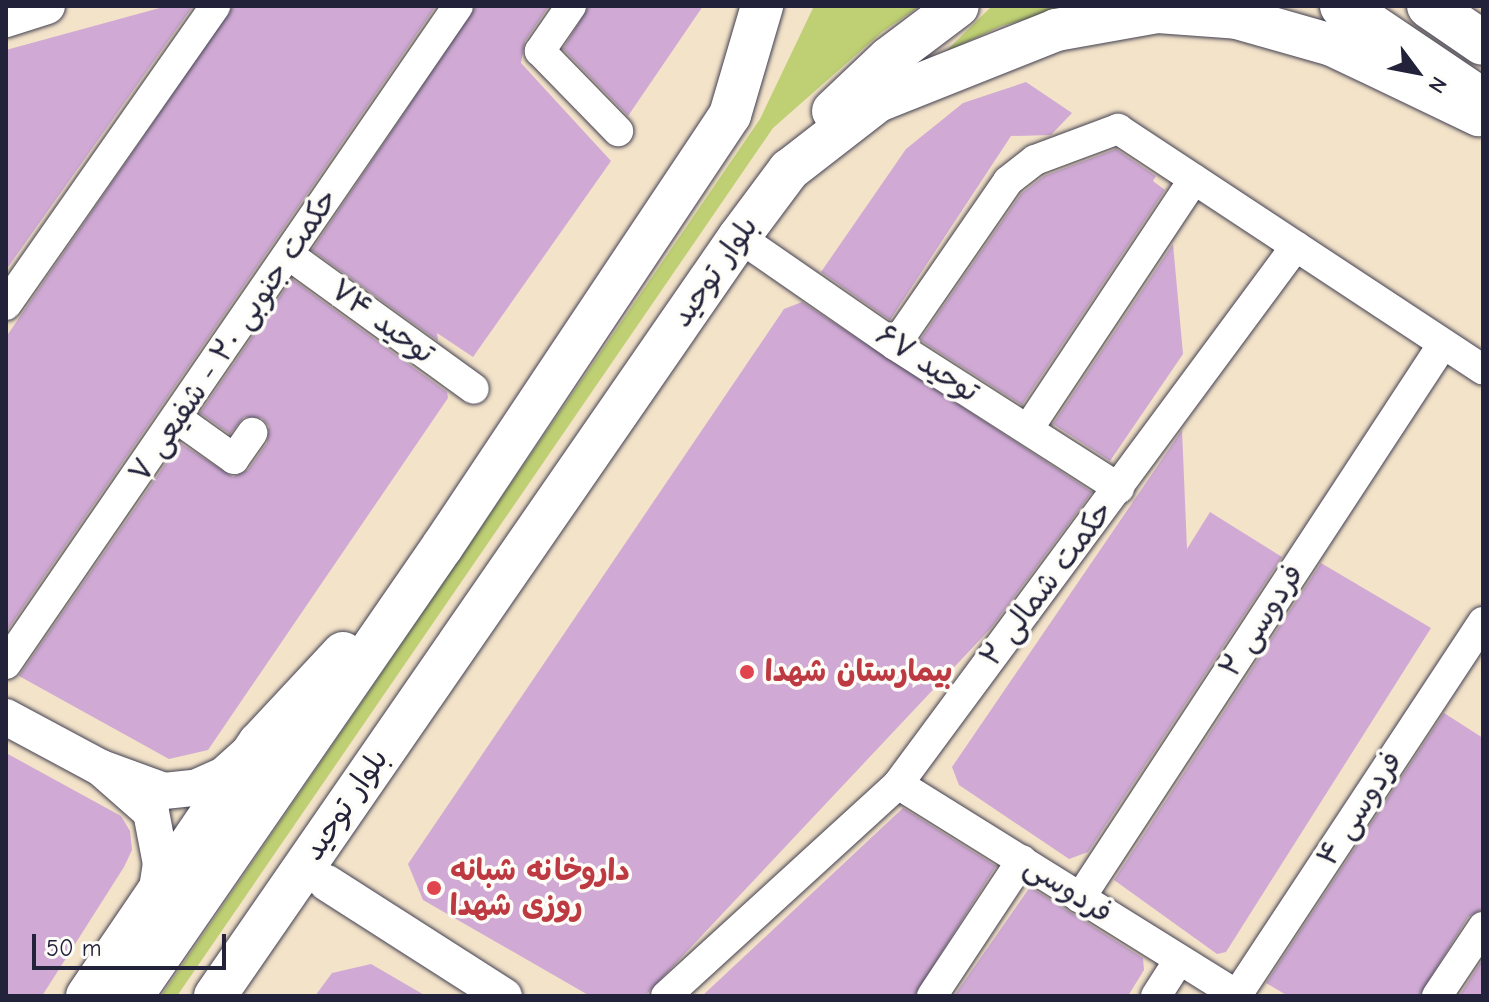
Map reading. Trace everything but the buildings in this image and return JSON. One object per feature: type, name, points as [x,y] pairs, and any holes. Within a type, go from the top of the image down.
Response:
[{"type":"highway","points":[[1342,6],[1483,101]]},
{"type":"highway","points":[[1429,6],[1483,43]]},
{"type":"main road","points":[[730,115],[762,6]]},
{"type":"main road","points":[[132,996],[442,547],[730,115],[771,52],[792,6]]},
{"type":"main road","points":[[789,170],[836,108],[889,58],[958,6]]},
{"type":"main road","name":"بلوار توحید","points":[[215,996],[739,237],[789,170],[878,101],[1056,30],[1158,12],[1237,18],[1332,45],[1483,117]]},
{"type":"main road","points":[[87,996],[259,743],[442,547]]},
{"type":"main road","points":[[249,996],[387,793],[493,592]]},
{"type":"street","points":[[6,19],[47,6]]},
{"type":"street","points":[[6,305],[215,6]]},
{"type":"street","name":"حکمت جنوبی ۲۰ - شفیعی ۷","points":[[6,664],[178,419],[458,6]]},
{"type":"street","points":[[571,6],[540,51],[618,131]]},
{"type":"street","points":[[895,345],[1008,181],[1035,160],[1118,129],[1483,370]]},
{"type":"street","points":[[1028,429],[1194,179]]},
{"type":"street","name":"توحید ۶۷","points":[[739,237],[895,345],[1119,488]]},
{"type":"street","name":"حکمت شمالی ۲","points":[[666,996],[898,784],[1296,246]]},
{"type":"street","name":"توحید ۷۴","points":[[289,255],[474,389]]},
{"type":"street","name":"فردوسی ۲","points":[[1080,898],[1443,344]]},
{"type":"street","points":[[178,419],[234,459],[252,433]]},
{"type":"street","name":"فردوسی ۴","points":[[1238,996],[1483,622]]},
{"type":"street","points":[[6,717],[101,768],[164,791],[195,788],[224,775],[259,743]]},
{"type":"street","points":[[101,768],[151,812],[161,864],[156,895]]},
{"type":"street","name":"فردوسی","points":[[898,784],[1238,996]]},
{"type":"street","points":[[932,996],[1022,860]]},
{"type":"street","points":[[327,883],[504,996]]},
{"type":"street","points":[[1437,996],[1483,927]]},
{"type":"street","points":[[1156,996],[1179,960]]},
{"type":"green space","points":[[814,6],[920,6],[882,32],[773,128],[177,996],[161,996],[760,119]]},
{"type":"green space","points":[[992,6],[1077,6],[1001,26],[945,52]]},
{"type":"place","name":"بیمارستان شهدا","points":[[747,672]]},
{"type":"place","name":"داروخانه شبانه روزی شهدا","points":[[434,888]]}]
